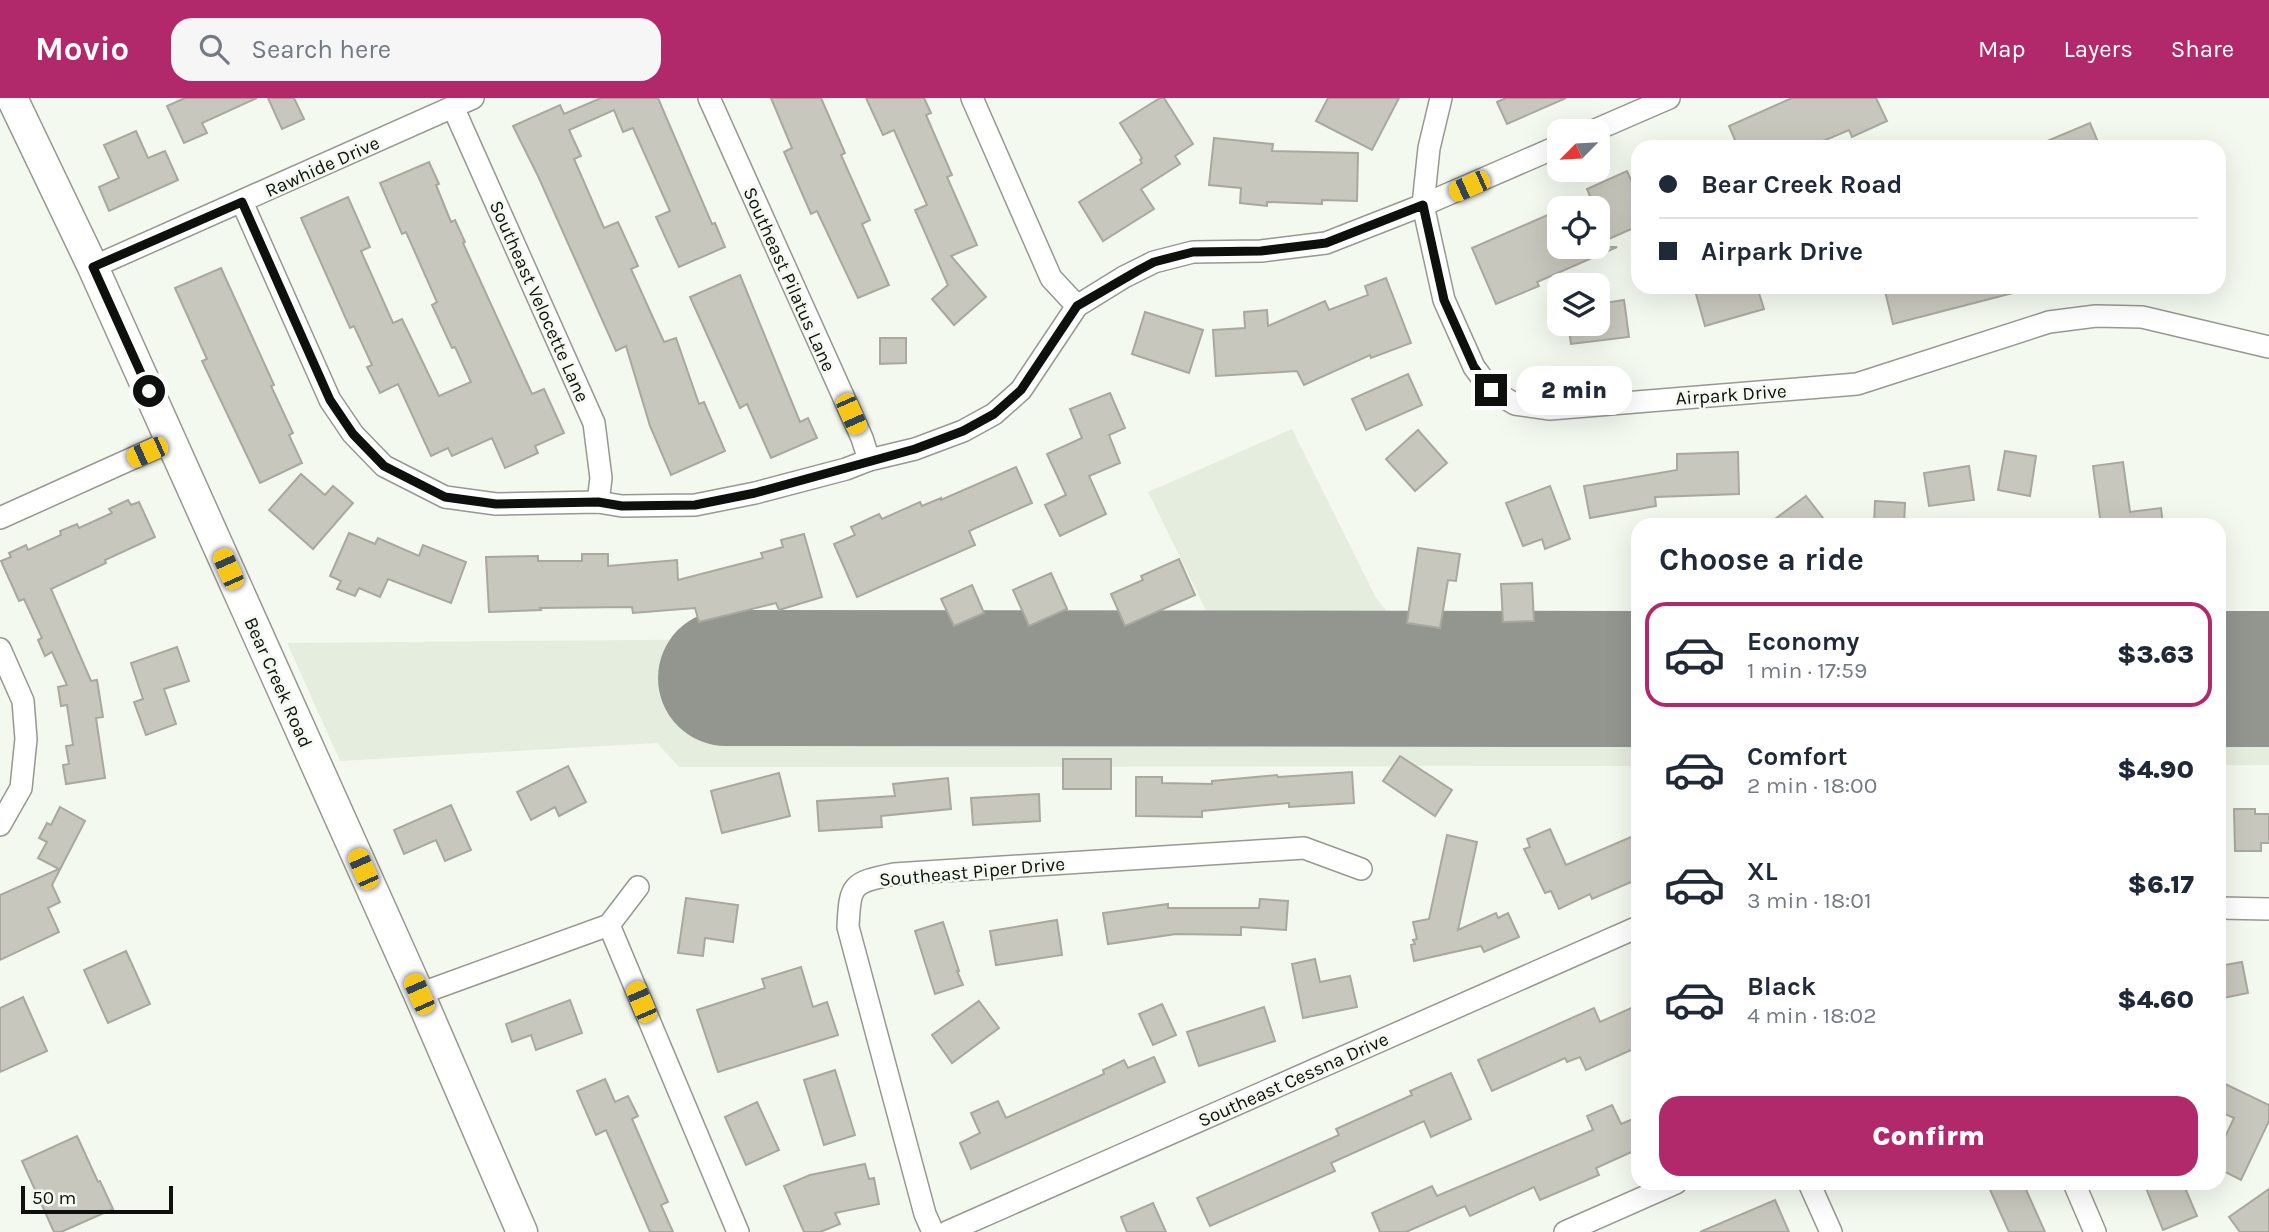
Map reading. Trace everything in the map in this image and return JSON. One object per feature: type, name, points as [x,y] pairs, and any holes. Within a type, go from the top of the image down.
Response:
[{"type":"street","name":"Bear Creek Road","points":[[12,98],[93,267],[419,994],[522,1232]]},
{"type":"street","name":"Rawhide Drive","points":[[93,267],[473,98]]},
{"type":"street","name":"Southeast Pilatus Lane","points":[[709,98],[862,438],[869,460]]},
{"type":"street","points":[[972,98],[1051,278],[1077,306]]},
{"type":"street","name":"Airpark Drive","points":[[1441,98],[1429,148],[1423,205],[1444,300],[1474,367],[1491,390],[1515,404],[1550,408],[1857,384],[2049,323],[2096,316],[2143,317],[2269,347]]},
{"type":"street","points":[[1610,124],[1669,98]]},
{"type":"street","name":"Southeast Velocette Lane","points":[[453,107],[594,423],[601,478],[598,502]]},
{"type":"street","points":[[242,202],[330,400],[353,434],[384,466],[445,497],[496,504],[598,502],[622,506],[695,505],[755,493],[927,444],[963,431],[994,414],[1021,390],[1077,306],[1154,262],[1193,252],[1261,251],[1326,243],[1423,205],[1547,151]]},
{"type":"street","points":[[0,518],[171,441]]},
{"type":"street","points":[[0,649],[23,701],[26,739],[22,788],[0,825]]},
{"type":"street","name":"Southeast Piper Drive","points":[[933,1232],[925,1214],[848,927],[850,897],[862,881],[894,874],[1304,848],[1361,869]]},
{"type":"street","points":[[419,994],[609,925],[638,887]]},
{"type":"street","points":[[2226,908],[2269,909]]},
{"type":"street","points":[[609,925],[738,1232]]},
{"type":"street","name":"Southeast Cessna Drive","points":[[947,1232],[1631,930]]},
{"type":"street","points":[[1564,1232],[1660,1190]]},
{"type":"street","points":[[1812,1190],[1830,1232]]},
{"type":"street","points":[[2077,1190],[2095,1232]]},
{"type":"shaded area","points":[[1292,429],[1376,598],[1401,622],[1433,632],[1631,631],[1631,766],[679,767],[657,743],[340,761],[287,643],[1218,635],[1148,492]]},
{"type":"shaded area","points":[[2226,632],[2269,632],[2269,765],[2226,765]]},
{"type":"building","points":[[185,98],[257,98],[202,123],[207,133],[184,143],[167,106]]},
{"type":"building","points":[[268,98],[294,98],[304,119],[282,129]]},
{"type":"building","points":[[601,98],[658,98],[712,224],[715,223],[725,247],[679,267],[656,217],[670,211],[633,128],[623,132],[614,110],[569,130],[581,156],[574,159],[604,228],[618,222],[638,266],[631,269],[664,342],[676,338],[699,404],[704,402],[725,451],[671,475],[650,426],[626,346],[616,351],[513,126],[560,105],[564,114]]},
{"type":"building","points":[[771,98],[821,98],[845,153],[841,155],[870,220],[862,224],[889,285],[858,298],[817,211],[811,214],[784,152],[792,148]]},
{"type":"building","points":[[866,98],[924,98],[931,113],[926,115],[952,175],[947,177],[977,245],[951,256],[986,297],[954,325],[932,299],[948,285],[915,210],[927,205],[894,130],[883,135]]},
{"type":"building","points":[[1164,98],[1193,144],[1175,156],[1180,164],[1141,189],[1154,209],[1103,241],[1079,202],[1142,163],[1142,158],[1120,123]]},
{"type":"building","points":[[1328,98],[1399,98],[1372,150],[1316,121]]},
{"type":"building","points":[[1506,98],[1566,98],[1507,124],[1497,102]]},
{"type":"building","points":[[1792,98],[1876,98],[1887,121],[1852,137],[1849,130],[1825,140],[1735,140],[1729,126]]},
{"type":"building","points":[[2090,123],[2097,140],[2050,140]]},
{"type":"building","points":[[136,131],[148,158],[165,151],[178,180],[109,211],[99,187],[119,178],[104,145]]},
{"type":"building","points":[[1214,138],[1273,144],[1272,151],[1358,153],[1357,201],[1322,200],[1322,204],[1267,202],[1267,206],[1240,203],[1241,188],[1209,185]]},
{"type":"building","points":[[429,162],[451,222],[455,220],[532,394],[544,389],[564,433],[535,446],[538,453],[505,468],[492,438],[452,456],[448,448],[431,456],[398,384],[380,393],[367,367],[372,365],[354,326],[350,328],[301,218],[348,197],[370,247],[361,251],[393,323],[402,319],[439,396],[471,382],[432,305],[437,302],[406,232],[402,234],[380,183]]},
{"type":"building","points":[[1627,171],[1631,180],[1631,229],[1610,239],[1610,196],[1590,196],[1587,189],[1603,182],[1610,182],[1610,179]]},
{"type":"building","points":[[1547,215],[1547,259],[1590,259],[1558,273],[1547,273],[1547,278],[1537,282],[1539,286],[1496,304],[1472,248]]},
{"type":"building","points":[[221,268],[274,385],[271,386],[293,433],[289,435],[302,463],[260,483],[202,361],[207,359],[175,288]]},
{"type":"building","points":[[740,275],[800,422],[808,418],[817,438],[771,458],[747,404],[740,408],[690,297]]},
{"type":"building","points":[[1386,278],[1411,343],[1371,358],[1370,355],[1304,385],[1297,371],[1216,376],[1213,330],[1245,328],[1244,312],[1267,310],[1268,326],[1325,301],[1329,310],[1368,295],[1365,286]]},
{"type":"building","points":[[1696,294],[1759,294],[1764,309],[1705,326]]},
{"type":"building","points":[[1886,294],[2009,294],[1893,324]]},
{"type":"building","points":[[1624,300],[1629,337],[1571,344],[1570,336],[1610,336],[1610,302]]},
{"type":"building","points":[[1145,312],[1203,330],[1189,373],[1132,354]]},
{"type":"building","points":[[880,338],[906,338],[906,363],[880,364]]},
{"type":"building","points":[[1408,374],[1422,405],[1366,430],[1352,399]]},
{"type":"building","points":[[1110,393],[1125,428],[1109,435],[1120,463],[1089,476],[1106,514],[1060,536],[1045,505],[1066,495],[1047,454],[1082,438],[1070,409]]},
{"type":"building","points":[[1418,430],[1447,463],[1415,491],[1386,459]]},
{"type":"building","points":[[2005,451],[2036,456],[2030,496],[1998,490]]},
{"type":"building","points":[[1738,452],[1739,494],[1655,497],[1656,506],[1590,518],[1584,486],[1677,470],[1677,454]]},
{"type":"building","points":[[2123,462],[2130,512],[2161,508],[2162,518],[2100,518],[2093,466]]},
{"type":"building","points":[[1969,466],[1974,500],[1929,506],[1924,473]]},
{"type":"building","points":[[1016,467],[1032,503],[969,531],[975,545],[857,597],[834,544],[855,535],[851,527],[879,514],[882,519],[920,502],[922,506],[941,500]]},
{"type":"building","points":[[301,474],[325,495],[333,486],[353,503],[313,549],[269,510]]},
{"type":"building","points":[[1550,486],[1570,539],[1545,549],[1542,539],[1523,546],[1506,503]]},
{"type":"building","points":[[1806,496],[1823,518],[1776,518]]},
{"type":"building","points":[[128,500],[131,505],[139,502],[155,537],[51,589],[91,681],[97,680],[103,717],[96,718],[105,778],[66,784],[63,765],[69,764],[66,746],[73,745],[67,705],[61,706],[58,687],[67,685],[52,652],[45,656],[38,640],[42,638],[24,599],[19,601],[1,561],[11,557],[9,553],[26,545],[28,550],[61,535],[60,531],[77,524],[79,528],[112,513],[109,509]]},
{"type":"building","points":[[1875,501],[1905,503],[1904,518],[1874,518]]},
{"type":"building","points":[[349,533],[375,544],[378,538],[419,556],[423,545],[466,562],[451,603],[388,579],[380,597],[359,588],[355,596],[337,589],[341,581],[330,576]]},
{"type":"building","points":[[804,534],[822,597],[779,610],[776,603],[699,622],[695,608],[633,613],[632,607],[540,608],[541,610],[489,612],[486,557],[538,556],[538,561],[582,561],[582,554],[608,554],[608,566],[677,560],[678,580],[763,558],[761,553],[783,547],[781,540]]},
{"type":"building","points":[[1418,548],[1460,554],[1456,581],[1448,580],[1440,628],[1407,623]]},
{"type":"building","points":[[1179,559],[1195,595],[1125,626],[1111,594],[1143,580],[1141,576]]},
{"type":"building","points":[[1051,573],[1067,609],[1029,626],[1013,590]]},
{"type":"building","points":[[1532,583],[1534,621],[1503,622],[1501,584]]},
{"type":"building","points":[[972,585],[984,613],[954,626],[941,599]]},
{"type":"building","points":[[177,647],[189,681],[164,689],[176,724],[146,735],[134,702],[143,699],[131,663]]},
{"type":"building","points":[[1400,756],[1452,790],[1435,816],[1383,781]]},
{"type":"building","points":[[1063,759],[1111,759],[1111,789],[1063,789]]},
{"type":"building","points":[[568,766],[586,802],[559,816],[555,807],[531,820],[517,792]]},
{"type":"building","points":[[1352,772],[1354,803],[1289,807],[1289,803],[1202,811],[1202,817],[1136,816],[1136,777],[1162,777],[1162,783],[1212,784],[1212,781],[1277,775]]},
{"type":"building","points":[[779,773],[790,816],[722,833],[711,791]]},
{"type":"building","points":[[948,778],[951,809],[881,816],[882,827],[819,831],[817,801],[895,796],[893,784]]},
{"type":"building","points":[[1039,794],[1040,821],[973,825],[971,798]]},
{"type":"building","points":[[451,805],[471,850],[445,861],[436,840],[404,854],[394,830]]},
{"type":"building","points":[[60,807],[85,821],[52,885],[60,902],[48,908],[59,932],[0,960],[0,895],[59,869],[38,858],[47,842],[39,838],[47,823],[51,825]]},
{"type":"building","points":[[2234,809],[2255,809],[2255,814],[2269,814],[2269,843],[2261,843],[2261,851],[2235,851]]},
{"type":"building","points":[[1550,829],[1566,865],[1631,837],[1631,882],[1592,899],[1590,894],[1559,909],[1551,891],[1545,893],[1524,849],[1530,847],[1527,839]]},
{"type":"building","points":[[1447,835],[1477,842],[1458,930],[1496,913],[1498,918],[1508,913],[1519,937],[1484,952],[1481,946],[1414,961],[1411,945],[1415,944],[1413,940],[1417,939],[1413,922],[1429,919]]},
{"type":"building","points":[[686,898],[738,905],[733,942],[705,938],[703,956],[678,953]]},
{"type":"building","points":[[1260,899],[1288,901],[1286,930],[1241,927],[1241,935],[1176,934],[1108,944],[1103,913],[1168,904],[1168,908],[1259,908]]},
{"type":"building","points":[[1057,920],[1062,955],[996,965],[990,931]]},
{"type":"building","points":[[943,922],[963,985],[935,994],[915,931]]},
{"type":"building","points":[[126,951],[150,1004],[108,1023],[84,970]]},
{"type":"building","points":[[1315,959],[1320,982],[1350,976],[1357,1007],[1303,1018],[1292,964]]},
{"type":"building","points":[[2242,962],[2248,993],[2226,997],[2226,965]]},
{"type":"building","points":[[801,967],[813,1007],[827,1002],[838,1035],[718,1072],[697,1010],[765,988],[762,979]]},
{"type":"building","points":[[23,997],[47,1051],[0,1072],[0,1008]]},
{"type":"building","points":[[570,1000],[582,1033],[536,1050],[531,1035],[512,1042],[506,1024]]},
{"type":"building","points":[[979,1001],[999,1028],[952,1063],[932,1035]]},
{"type":"building","points":[[1162,1004],[1176,1035],[1153,1045],[1139,1014]]},
{"type":"building","points":[[1264,1007],[1275,1041],[1199,1066],[1187,1032]]},
{"type":"building","points":[[1594,1008],[1600,1022],[1631,1008],[1631,1050],[1586,1070],[1580,1057],[1567,1062],[1565,1058],[1492,1091],[1478,1060]]},
{"type":"building","points":[[1154,1057],[1165,1082],[971,1169],[960,1143],[980,1133],[971,1113],[998,1101],[1006,1118],[1104,1074],[1103,1070],[1124,1060],[1128,1068]]},
{"type":"building","points":[[835,1070],[855,1135],[824,1145],[804,1080]]},
{"type":"building","points":[[1451,1073],[1471,1119],[1431,1137],[1424,1121],[1331,1163],[1335,1171],[1210,1226],[1197,1198],[1339,1135],[1336,1129],[1412,1095],[1410,1091]]},
{"type":"building","points":[[605,1079],[615,1102],[628,1096],[638,1116],[632,1119],[668,1202],[661,1205],[673,1232],[650,1232],[606,1130],[596,1135],[577,1091]]},
{"type":"building","points":[[2226,1084],[2269,1105],[2269,1121],[2241,1180],[2226,1172],[2226,1135],[2234,1118],[2226,1114]]},
{"type":"building","points":[[757,1102],[779,1150],[746,1165],[725,1117]]},
{"type":"building","points":[[1612,1105],[1621,1124],[1631,1120],[1631,1152],[1596,1168],[1599,1175],[1540,1200],[1534,1187],[1470,1216],[1465,1206],[1406,1232],[1380,1232],[1372,1213],[1432,1186],[1437,1196],[1593,1130],[1587,1116]]},
{"type":"building","points":[[77,1136],[113,1209],[61,1232],[54,1232],[22,1161]]},
{"type":"building","points":[[865,1164],[869,1179],[874,1178],[879,1204],[835,1213],[840,1224],[820,1232],[804,1232],[784,1186],[810,1175]]},
{"type":"building","points":[[2269,1189],[2269,1232],[2240,1232],[2229,1217]]},
{"type":"building","points":[[1990,1190],[2026,1190],[2045,1232],[2009,1232]]},
{"type":"building","points":[[2147,1190],[2186,1190],[2197,1216],[2163,1230]]},
{"type":"building","points":[[1775,1200],[1789,1232],[1700,1232]]},
{"type":"building","points":[[1153,1203],[1166,1232],[1127,1232],[1121,1217]]},
{"type":"runway","points":[[726,678],[1631,679]]},
{"type":"runway","points":[[2226,679],[2269,679]]},
{"type":"route","points":[[149,391],[93,267],[242,202],[330,400],[353,434],[384,466],[445,497],[496,504],[598,502],[622,506],[695,505],[755,493],[915,449],[963,431],[994,414],[1021,390],[1077,306],[1154,262],[1193,252],[1261,251],[1326,243],[1423,205],[1444,300],[1474,367],[1491,390]]}]
